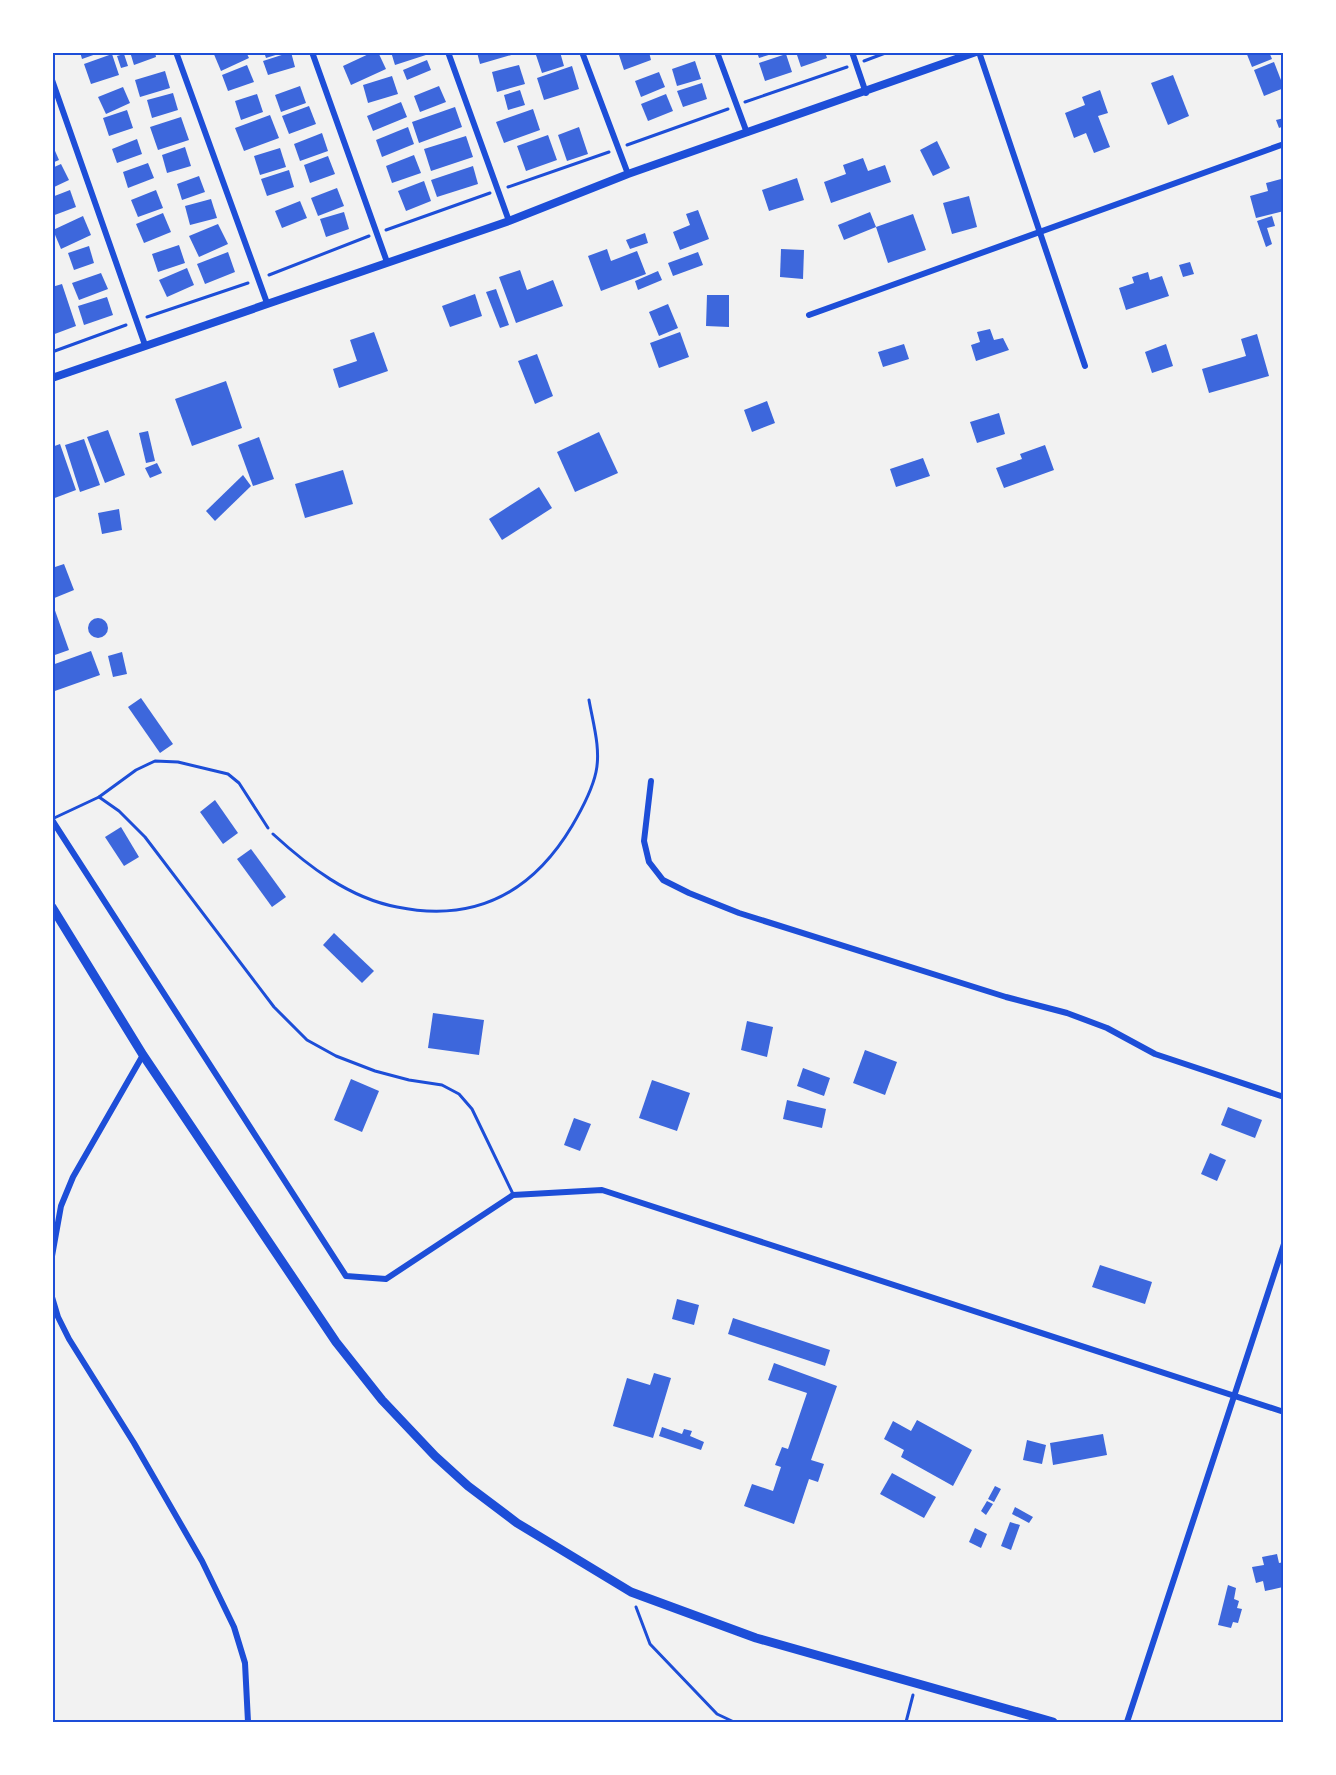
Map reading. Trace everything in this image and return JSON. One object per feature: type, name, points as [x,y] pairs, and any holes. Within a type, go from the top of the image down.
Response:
[{"type":"main road","points":[[52,908],[143,1055],[336,1342],[382,1400],[435,1456],[468,1486],[517,1523],[631,1592],[756,1638],[1053,1722]]},
{"type":"street","points":[[176,52],[267,303]]},
{"type":"street","points":[[312,52],[387,262]]},
{"type":"street","points":[[448,52],[509,221]]},
{"type":"street","points":[[582,52],[628,174]]},
{"type":"street","points":[[717,52],[747,133]]},
{"type":"street","points":[[852,52],[866,93]]},
{"type":"street","points":[[52,378],[509,221],[628,174],[866,93],[978,52],[1085,366]]},
{"type":"street","points":[[52,80],[145,345]]},
{"type":"street","points":[[809,315],[1284,144]]},
{"type":"street","points":[[651,781],[644,841],[649,862],[663,880],[681,889],[739,913],[1006,997],[1067,1013],[1107,1028],[1155,1054],[1284,1097]]},
{"type":"street","points":[[52,820],[346,1276],[386,1279],[513,1196],[602,1190],[1284,1412]]},
{"type":"street","points":[[52,1256],[61,1206],[73,1177],[143,1055]]},
{"type":"street","points":[[1126,1722],[1284,1244]]},
{"type":"street","points":[[52,1297],[57,1317],[65,1332],[134,1443],[202,1561],[234,1627],[244,1663],[248,1722]]},
{"type":"lane","points":[[52,820],[99,797],[136,770],[154,762],[178,762],[210,767],[228,774],[239,783],[268,828]]},
{"type":"lane","points":[[99,797],[119,811],[145,837],[274,1007],[307,1040],[336,1056],[375,1071],[442,1085],[459,1094],[472,1109],[513,1196]]},
{"type":"path","points":[[52,352],[259,279],[376,233],[888,52]]},
{"type":"path","points":[[268,828],[324,875],[356,894],[397,907],[448,911],[482,906],[517,888],[556,854],[585,805],[596,771],[596,741],[589,700]]},
{"type":"path","points":[[631,1592],[650,1644],[717,1714],[734,1722]]},
{"type":"path","points":[[906,1722],[916,1685]]},
{"type":"building","points":[[80,52],[99,52],[99,53],[82,59]]},
{"type":"building","points":[[130,52],[155,52],[156,57],[134,65]]},
{"type":"building","points":[[213,52],[246,52],[249,58],[221,71]]},
{"type":"building","points":[[264,52],[282,52],[282,53],[266,58]]},
{"type":"building","points":[[291,52],[295,67],[268,75],[263,61]]},
{"type":"building","points":[[373,52],[378,52],[386,69],[351,85],[343,66]]},
{"type":"building","points":[[391,52],[432,52],[432,53],[395,65]]},
{"type":"building","points":[[477,52],[518,52],[518,53],[480,64]]},
{"type":"building","points":[[535,52],[560,52],[564,66],[542,73]]},
{"type":"building","points":[[618,52],[649,52],[651,60],[624,70]]},
{"type":"building","points":[[757,52],[774,52],[775,53],[759,58]]},
{"type":"building","points":[[796,52],[825,52],[827,58],[801,67]]},
{"type":"building","points":[[1246,52],[1269,52],[1272,59],[1252,67]]},
{"type":"building","points":[[112,54],[119,75],[91,84],[84,64]]},
{"type":"building","points":[[124,54],[128,66],[121,68],[117,56]]},
{"type":"building","points":[[786,54],[792,72],[765,81],[759,63]]},
{"type":"building","points":[[427,60],[431,70],[407,80],[403,70]]},
{"type":"building","points":[[695,61],[701,79],[677,86],[672,69]]},
{"type":"building","points":[[1274,62],[1284,88],[1264,96],[1254,70]]},
{"type":"building","points":[[247,65],[254,82],[228,91],[222,75]]},
{"type":"building","points":[[519,65],[525,84],[497,92],[492,72]]},
{"type":"building","points":[[572,66],[579,89],[544,100],[537,78]]},
{"type":"building","points":[[165,71],[170,88],[140,97],[135,80]]},
{"type":"building","points":[[659,72],[665,87],[641,97],[635,81]]},
{"type":"building","points":[[1173,75],[1189,116],[1168,125],[1151,83]]},
{"type":"building","points":[[392,76],[398,94],[368,103],[363,85]]},
{"type":"building","points":[[702,83],[707,99],[683,107],[677,91]]},
{"type":"building","points":[[300,86],[306,103],[281,112],[275,95]]},
{"type":"building","points":[[439,86],[446,102],[420,112],[414,96]]},
{"type":"building","points":[[123,87],[130,103],[106,114],[98,97]]},
{"type":"building","points":[[520,90],[525,105],[508,110],[504,95]]},
{"type":"building","points":[[1100,90],[1108,113],[1098,116],[1110,147],[1094,153],[1086,133],[1074,138],[1065,113],[1085,105],[1082,97]]},
{"type":"building","points":[[173,93],[178,110],[152,118],[147,100]]},
{"type":"building","points":[[257,94],[263,112],[241,120],[235,101]]},
{"type":"building","points":[[666,94],[673,111],[648,121],[641,104]]},
{"type":"building","points":[[401,102],[407,117],[373,131],[367,116]]},
{"type":"building","points":[[309,106],[316,124],[289,134],[282,116]]},
{"type":"building","points":[[455,107],[462,127],[419,143],[412,122]]},
{"type":"building","points":[[533,109],[540,130],[504,143],[496,122]]},
{"type":"building","points":[[127,110],[133,128],[109,136],[103,118]]},
{"type":"building","points":[[270,115],[279,138],[244,151],[235,128]]},
{"type":"building","points":[[181,117],[189,140],[158,150],[150,127]]},
{"type":"building","points":[[1284,118],[1284,126],[1279,128],[1276,120]]},
{"type":"building","points":[[408,127],[414,144],[382,157],[376,140]]},
{"type":"building","points":[[579,127],[588,154],[567,161],[558,135]]},
{"type":"building","points":[[322,133],[328,151],[300,161],[294,144]]},
{"type":"building","points":[[548,135],[557,160],[526,171],[517,146]]},
{"type":"building","points":[[466,136],[473,157],[431,171],[424,149]]},
{"type":"building","points":[[137,139],[142,154],[117,163],[112,149]]},
{"type":"building","points":[[937,141],[950,168],[933,176],[920,150]]},
{"type":"building","points":[[52,144],[59,160],[52,163]]},
{"type":"building","points":[[185,147],[191,166],[167,173],[162,155]]},
{"type":"building","points":[[280,148],[286,167],[260,175],[254,156]]},
{"type":"building","points":[[414,155],[421,173],[392,183],[386,166]]},
{"type":"building","points":[[328,156],[335,174],[310,183],[304,165]]},
{"type":"building","points":[[863,158],[868,171],[885,165],[891,182],[831,203],[824,182],[846,174],[843,165]]},
{"type":"building","points":[[148,163],[154,178],[128,188],[123,172]]},
{"type":"building","points":[[61,164],[69,180],[52,188],[52,168]]},
{"type":"building","points":[[473,166],[478,184],[437,197],[431,180]]},
{"type":"building","points":[[289,170],[294,187],[267,196],[261,179]]},
{"type":"building","points":[[199,176],[205,192],[182,200],[177,184]]},
{"type":"building","points":[[797,178],[804,200],[769,211],[762,190]]},
{"type":"building","points":[[1281,179],[1284,211],[1256,218],[1250,196],[1268,191],[1266,183]]},
{"type":"building","points":[[424,181],[431,201],[406,211],[398,191]]},
{"type":"building","points":[[337,188],[344,206],[318,216],[311,198]]},
{"type":"building","points":[[70,190],[76,207],[52,216],[52,197]]},
{"type":"building","points":[[156,190],[163,208],[138,217],[131,200]]},
{"type":"building","points":[[969,196],[977,227],[952,234],[943,203]]},
{"type":"building","points":[[211,199],[217,218],[190,225],[185,206]]},
{"type":"building","points":[[300,201],[307,218],[282,228],[275,211]]},
{"type":"building","points":[[698,210],[709,239],[680,250],[673,232],[690,225],[686,214]]},
{"type":"building","points":[[344,212],[349,229],[326,237],[320,219]]},
{"type":"building","points":[[870,212],[876,227],[844,240],[838,225]]},
{"type":"building","points":[[163,213],[171,232],[144,243],[136,224]]},
{"type":"building","points":[[913,214],[926,250],[888,263],[876,227]]},
{"type":"building","points":[[83,216],[91,235],[61,249],[53,230]]},
{"type":"building","points":[[1272,216],[1275,226],[1267,228],[1272,244],[1266,247],[1257,221]]},
{"type":"building","points":[[218,224],[228,244],[199,257],[189,236]]},
{"type":"building","points":[[645,233],[648,243],[630,249],[626,240]]},
{"type":"building","points":[[179,245],[185,263],[158,272],[152,254]]},
{"type":"building","points":[[89,246],[94,263],[74,270],[68,253]]},
{"type":"building","points":[[607,249],[611,261],[637,251],[646,274],[601,291],[588,256]]},
{"type":"building","points":[[781,249],[804,250],[803,279],[780,277]]},
{"type":"building","points":[[228,252],[235,272],[205,284],[197,264]]},
{"type":"building","points":[[698,252],[703,265],[673,276],[668,263]]},
{"type":"building","points":[[1190,262],[1194,274],[1183,277],[1179,265]]},
{"type":"building","points":[[187,268],[194,285],[167,297],[159,280]]},
{"type":"building","points":[[520,270],[527,290],[553,280],[563,306],[516,323],[499,277]]},
{"type":"building","points":[[658,271],[662,280],[638,290],[635,281]]},
{"type":"building","points":[[1148,272],[1150,280],[1162,276],[1169,296],[1126,310],[1119,288],[1134,283],[1132,277]]},
{"type":"building","points":[[101,273],[108,289],[79,300],[72,283]]},
{"type":"building","points":[[62,284],[76,326],[52,335],[52,287]]},
{"type":"building","points":[[496,289],[509,325],[500,328],[486,292]]},
{"type":"building","points":[[475,294],[482,316],[450,327],[442,306]]},
{"type":"building","points":[[707,295],[729,295],[729,327],[706,326]]},
{"type":"building","points":[[107,297],[113,315],[84,325],[78,306]]},
{"type":"building","points":[[668,304],[678,328],[659,336],[649,312]]},
{"type":"building","points":[[990,329],[994,340],[1003,338],[1009,350],[976,361],[971,345],[980,342],[977,332]]},
{"type":"building","points":[[374,332],[388,371],[339,388],[333,369],[357,361],[350,340]]},
{"type":"building","points":[[680,332],[689,357],[659,368],[650,343]]},
{"type":"building","points":[[1257,334],[1269,376],[1209,393],[1202,369],[1246,356],[1241,339]]},
{"type":"building","points":[[904,344],[909,359],[883,367],[878,352]]},
{"type":"building","points":[[1166,344],[1173,366],[1152,373],[1145,352]]},
{"type":"building","points":[[537,354],[553,396],[535,404],[518,361]]},
{"type":"building","points":[[226,381],[242,428],[192,446],[175,399]]},
{"type":"building","points":[[767,401],[775,423],[752,432],[744,410]]},
{"type":"building","points":[[999,413],[1005,434],[977,443],[970,422]]},
{"type":"building","points":[[108,430],[125,475],[105,483],[87,437]]},
{"type":"building","points":[[148,431],[155,461],[146,463],[139,433]]},
{"type":"building","points":[[599,432],[618,473],[575,492],[557,452]]},
{"type":"building","points":[[259,437],[274,479],[253,486],[238,445]]},
{"type":"building","points":[[84,439],[100,485],[80,492],[65,445]]},
{"type":"building","points":[[60,444],[76,490],[52,499],[52,447]]},
{"type":"building","points":[[1045,445],[1054,470],[1004,488],[996,468],[1022,459],[1020,454]]},
{"type":"building","points":[[923,458],[930,476],[896,487],[890,469]]},
{"type":"building","points":[[157,463],[162,473],[150,478],[145,468]]},
{"type":"building","points":[[343,470],[353,504],[305,518],[295,484]]},
{"type":"building","points":[[243,475],[251,486],[215,521],[206,511]]},
{"type":"building","points":[[539,487],[552,508],[502,540],[489,519]]},
{"type":"building","points":[[119,509],[122,530],[102,534],[98,513]]},
{"type":"building","points":[[64,564],[74,590],[52,599],[52,568]]},
{"type":"building","points":[[52,602],[69,650],[52,656]]},
{"type":"building","points":[[98,618],[105,621],[108,628],[105,635],[98,638],[91,635],[88,628],[91,621]]},
{"type":"building","points":[[91,651],[100,675],[52,692],[52,665]]},
{"type":"building","points":[[122,652],[127,674],[113,677],[108,656]]},
{"type":"building","points":[[141,698],[173,744],[160,753],[128,707]]},
{"type":"building","points":[[215,800],[238,833],[223,844],[200,812]]},
{"type":"building","points":[[121,827],[139,857],[124,866],[105,837]]},
{"type":"building","points":[[251,849],[286,897],[272,907],[237,859]]},
{"type":"building","points":[[334,933],[374,971],[362,983],[323,945]]},
{"type":"building","points":[[433,1013],[484,1020],[479,1055],[428,1048]]},
{"type":"building","points":[[747,1021],[773,1027],[767,1057],[741,1050]]},
{"type":"building","points":[[865,1050],[897,1062],[885,1095],[853,1083]]},
{"type":"building","points":[[803,1068],[830,1078],[824,1096],[797,1086]]},
{"type":"building","points":[[351,1079],[379,1091],[362,1132],[334,1120]]},
{"type":"building","points":[[652,1080],[690,1093],[677,1131],[639,1118]]},
{"type":"building","points":[[787,1100],[826,1109],[822,1128],[783,1119]]},
{"type":"building","points":[[1228,1107],[1262,1120],[1255,1138],[1221,1125]]},
{"type":"building","points":[[574,1118],[591,1124],[580,1151],[564,1145]]},
{"type":"building","points":[[1210,1153],[1226,1160],[1217,1181],[1201,1174]]},
{"type":"building","points":[[1100,1265],[1152,1282],[1145,1304],[1092,1287]]},
{"type":"building","points":[[677,1299],[699,1305],[694,1325],[672,1319]]},
{"type":"building","points":[[733,1318],[830,1350],[825,1366],[728,1334]]},
{"type":"building","points":[[774,1363],[837,1386],[811,1460],[824,1464],[818,1482],[809,1479],[794,1524],[744,1506],[752,1484],[773,1491],[781,1467],[775,1465],[782,1447],[788,1449],[807,1393],[768,1380]]},
{"type":"building","points":[[654,1373],[671,1378],[653,1438],[613,1426],[627,1378],[650,1385]]},
{"type":"building","points":[[917,1420],[972,1450],[953,1486],[901,1457],[904,1450],[884,1439],[893,1421],[911,1431]]},
{"type":"building","points":[[662,1427],[682,1434],[684,1429],[692,1431],[690,1436],[704,1442],[701,1450],[659,1436]]},
{"type":"building","points":[[1103,1434],[1107,1455],[1053,1465],[1050,1443]]},
{"type":"building","points":[[1027,1440],[1046,1445],[1042,1464],[1023,1460]]},
{"type":"building","points":[[892,1473],[936,1497],[924,1518],[880,1494]]},
{"type":"building","points":[[995,1486],[1001,1489],[994,1502],[988,1499]]},
{"type":"building","points":[[987,1501],[993,1504],[986,1515],[981,1511]]},
{"type":"building","points":[[1015,1507],[1033,1517],[1029,1523],[1012,1514]]},
{"type":"building","points":[[1010,1522],[1020,1525],[1011,1550],[1001,1546]]},
{"type":"building","points":[[975,1528],[987,1534],[981,1548],[969,1542]]},
{"type":"building","points":[[1277,1554],[1279,1563],[1284,1562],[1283,1587],[1265,1591],[1263,1581],[1256,1583],[1252,1567],[1264,1565],[1262,1557]]},
{"type":"building","points":[[1228,1585],[1236,1588],[1234,1599],[1239,1601],[1237,1608],[1242,1609],[1238,1623],[1233,1622],[1231,1628],[1218,1625]]}]
